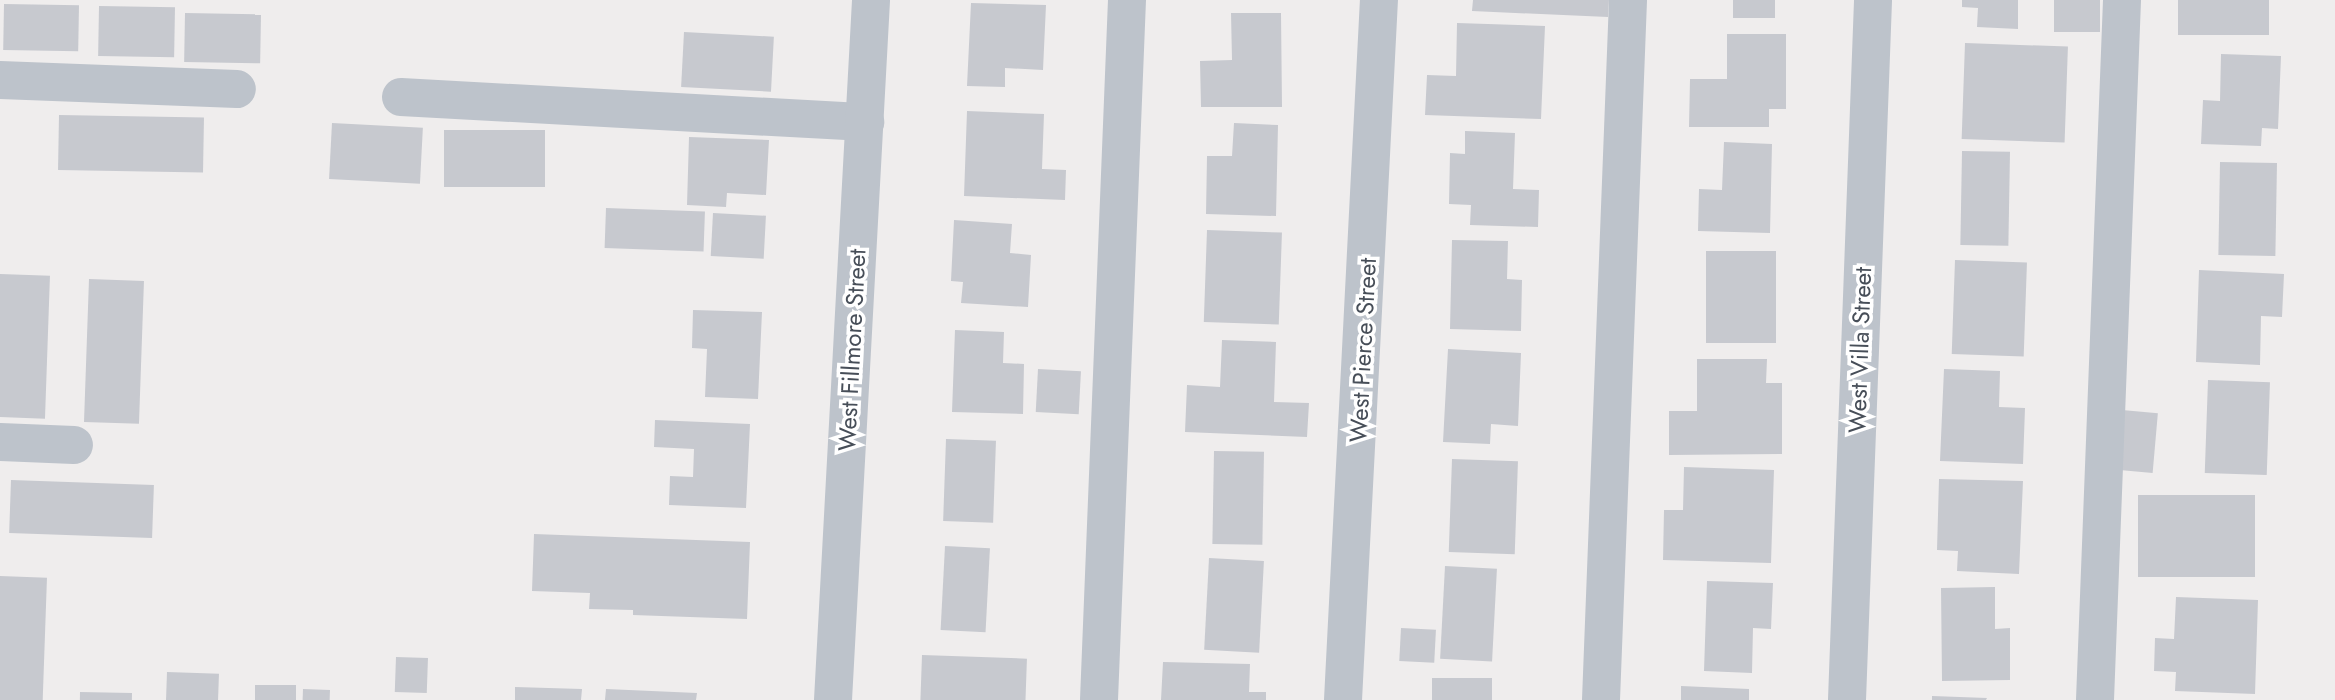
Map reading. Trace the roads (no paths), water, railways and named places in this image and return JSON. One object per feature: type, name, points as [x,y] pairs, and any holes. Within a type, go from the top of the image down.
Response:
[{"type":"street","name":"West Fillmore Street","points":[[833,700],[871,0]]},
{"type":"street","points":[[1098,700],[1127,0]]},
{"type":"street","name":"West Pierce Street","points":[[1343,700],[1379,0]]},
{"type":"street","points":[[1601,700],[1628,0]]},
{"type":"street","name":"West Villa Street","points":[[1847,700],[1873,0]]},
{"type":"street","points":[[2095,700],[2122,0]]},
{"type":"street","points":[[0,80],[237,89]]},
{"type":"street","points":[[401,97],[865,122]]},
{"type":"street","points":[[0,442],[74,445]]}]
